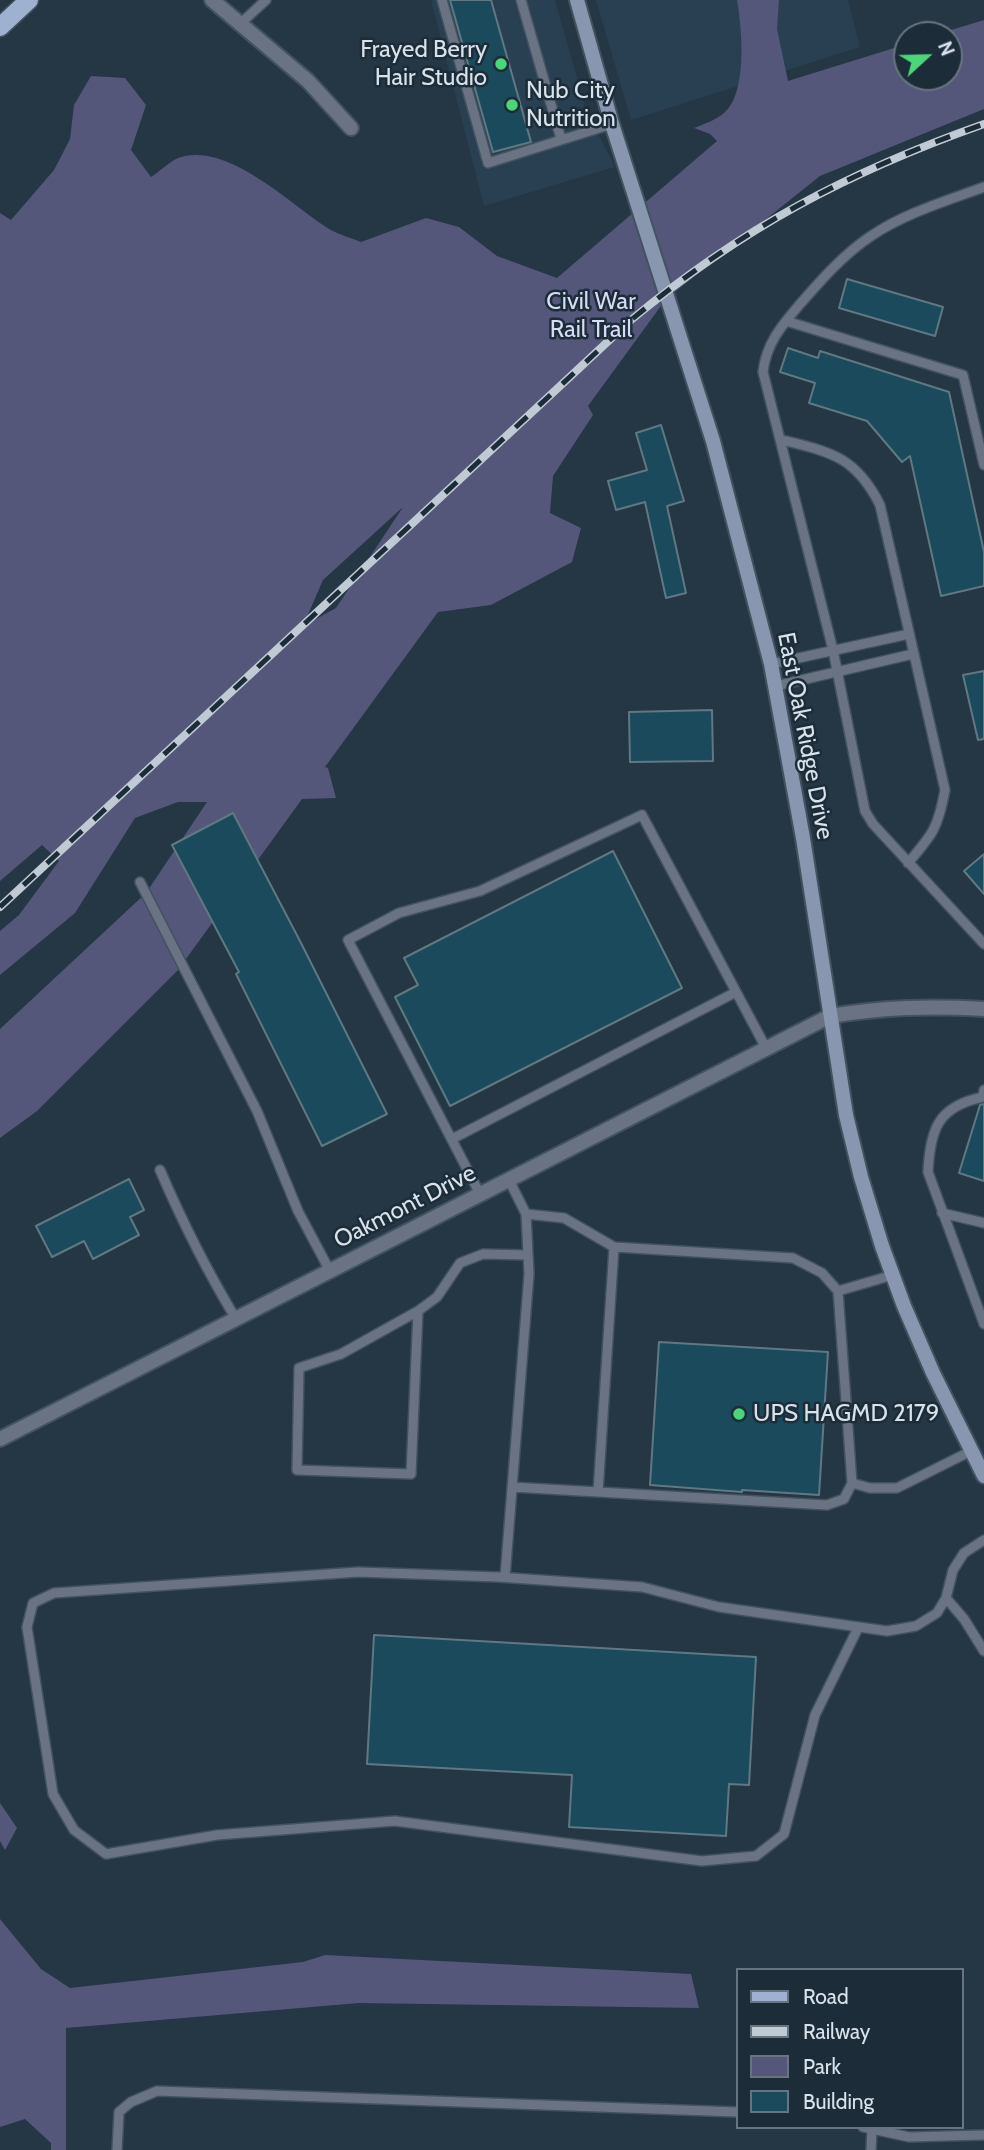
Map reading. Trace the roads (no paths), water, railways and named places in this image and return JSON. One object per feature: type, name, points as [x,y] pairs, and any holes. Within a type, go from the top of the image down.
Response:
[{"type":"main road","points":[[0,27],[29,0]]},
{"type":"main road","name":"East Oak Ridge Drive","points":[[577,0],[612,124],[713,441],[771,664],[803,838],[849,1127],[861,1177],[893,1275],[933,1373],[976,1453],[984,1476]]},
{"type":"street","points":[[212,0],[308,81],[351,128]]},
{"type":"street","name":"Oakmont Drive","points":[[0,1439],[830,1016],[916,1006],[984,1009]]},
{"type":"lane","points":[[241,23],[266,0]]},
{"type":"lane","points":[[442,0],[488,163],[612,124]]},
{"type":"lane","points":[[521,0],[561,139]]},
{"type":"lane","points":[[984,187],[906,216],[870,236],[829,271],[786,321],[771,341],[764,357],[763,372],[838,671],[865,811],[873,824],[984,944]]},
{"type":"lane","points":[[786,321],[963,375],[984,465]]},
{"type":"lane","points":[[782,440],[825,450],[845,459],[871,487],[880,505],[945,790],[941,814],[932,835],[908,863]]},
{"type":"lane","points":[[771,664],[909,634]]},
{"type":"lane","points":[[776,686],[913,654]]},
{"type":"lane","points":[[480,1194],[348,940],[399,913],[480,891],[642,815],[766,1048]]},
{"type":"lane","points":[[139,882],[257,1111],[298,1211],[330,1271]]},
{"type":"lane","points":[[452,1139],[736,992]]},
{"type":"lane","points":[[984,1095],[962,1101],[945,1113],[937,1126],[929,1154],[928,1172],[984,1324]]},
{"type":"lane","points":[[160,1170],[214,1284],[236,1319]]},
{"type":"lane","points":[[505,1577],[529,1274],[526,1214],[509,1180]]},
{"type":"lane","points":[[942,1213],[984,1223]]},
{"type":"lane","points":[[512,1487],[827,1506],[844,1499],[852,1483],[838,1291],[822,1273],[793,1258],[614,1247],[565,1218],[526,1214]]},
{"type":"lane","points":[[598,1492],[614,1247]]},
{"type":"lane","points":[[418,1311],[411,1474],[297,1470],[299,1368],[341,1354],[418,1311],[437,1297],[460,1263],[483,1254],[527,1255]]},
{"type":"lane","points":[[838,1291],[893,1275]]},
{"type":"lane","points":[[852,1483],[870,1488],[897,1488],[976,1453]]},
{"type":"lane","points":[[858,1628],[814,1715],[784,1834],[756,1856],[702,1861],[396,1821],[216,1835],[106,1854],[74,1830],[53,1794],[27,1627],[33,1603],[54,1592],[358,1572],[505,1577],[642,1587],[719,1607],[887,1631],[916,1626],[937,1613],[946,1598],[953,1570],[964,1553],[984,1540]]},
{"type":"lane","points":[[946,1598],[964,1619],[984,1651]]},
{"type":"lane","points":[[117,2150],[119,2112],[131,2102],[157,2091],[736,2112]]},
{"type":"lane","points":[[867,2129],[871,2150]]},
{"type":"lane","points":[[872,2129],[909,2137],[984,2135]]},
{"type":"railway","points":[[0,907],[631,320],[672,287],[756,230],[842,183],[934,142],[984,124]]},
{"type":"place","name":"Frayed Berry Hair Studio","points":[[501,64]]},
{"type":"place","name":"Nub City Nutrition","points":[[512,105]]},
{"type":"place","name":"UPS HAGMD 2179","points":[[739,1414]]},
{"type":"park label","name":"Civil War Rail Trail","points":[[591,316]]}]
